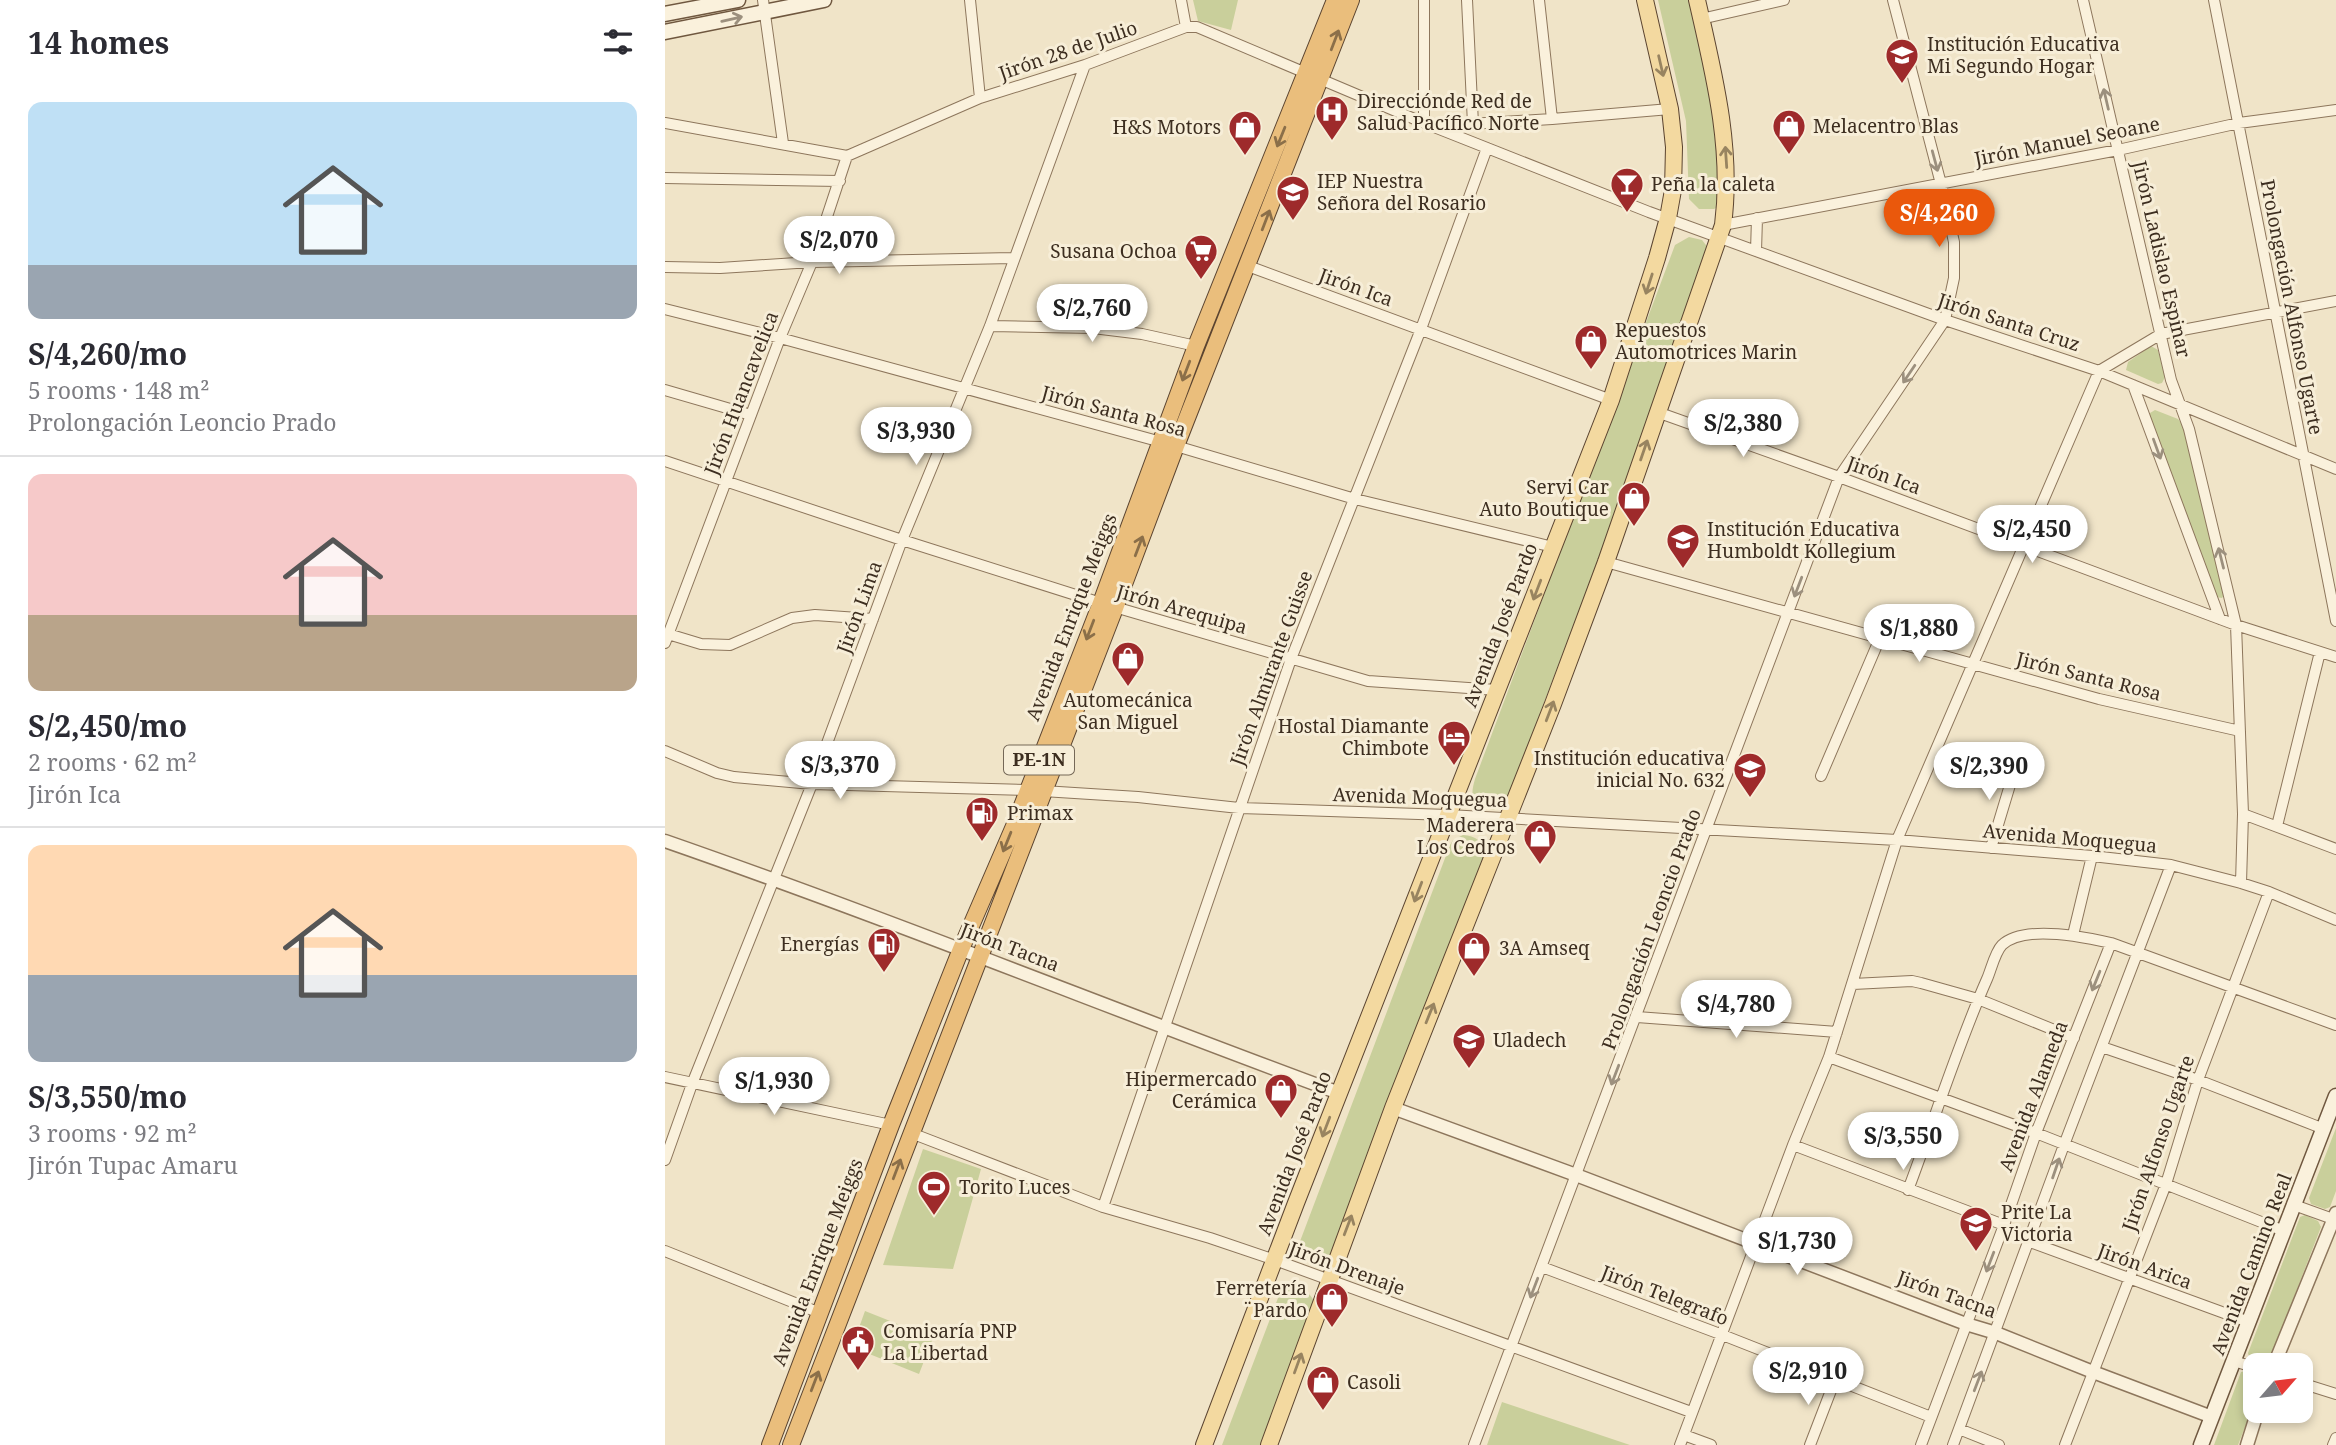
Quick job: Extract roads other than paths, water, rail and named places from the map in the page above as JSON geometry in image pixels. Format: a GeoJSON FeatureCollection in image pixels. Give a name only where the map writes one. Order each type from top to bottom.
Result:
{"type":"FeatureCollection","features":[{"type":"Feature","properties":{"kind":"highway","name":"Avenida Enrique Meiggs"},"geometry":{"type":"LineString","coordinates":[[769,1445],[961,949],[1176,446],[1248,266],[1313,77],[1335,0]]}},
{"type":"Feature","properties":{"kind":"highway","name":"Avenida Enrique Meiggs"},"geometry":{"type":"LineString","coordinates":[[791,1445],[1044,792],[1108,605],[1159,442],[1196,346],[1313,77],[1351,0]]}},
{"type":"Feature","properties":{"kind":"main road"},"geometry":{"type":"LineString","coordinates":[[665,14],[738,0]]}},
{"type":"Feature","properties":{"kind":"main road"},"geometry":{"type":"LineString","coordinates":[[665,32],[764,6],[824,0]]}},
{"type":"Feature","properties":{"kind":"main road","name":"Avenida José Pardo"},"geometry":{"type":"LineString","coordinates":[[1204,1445],[1611,400],[1657,258],[1668,218],[1674,147],[1670,109],[1645,0]]}},
{"type":"Feature","properties":{"kind":"main road"},"geometry":{"type":"LineString","coordinates":[[1269,1445],[1393,1108],[1606,562],[1721,231],[1727,190],[1725,150],[1719,100],[1697,0]]}},
{"type":"Feature","properties":{"kind":"main road","name":"Avenida Camino Real"},"geometry":{"type":"LineString","coordinates":[[2201,1445],[2336,1097]]}},
{"type":"Feature","properties":{"kind":"street"},"geometry":{"type":"LineString","coordinates":[[970,0],[980,98]]}},
{"type":"Feature","properties":{"kind":"street"},"geometry":{"type":"LineString","coordinates":[[1181,0],[1186,27],[1207,29],[1429,125],[1668,218]]}},
{"type":"Feature","properties":{"kind":"street"},"geometry":{"type":"LineString","coordinates":[[1424,0],[1429,125]]}},
{"type":"Feature","properties":{"kind":"street"},"geometry":{"type":"LineString","coordinates":[[1467,0],[1473,124]]}},
{"type":"Feature","properties":{"kind":"street"},"geometry":{"type":"LineString","coordinates":[[1539,0],[1552,119]]}},
{"type":"Feature","properties":{"kind":"street"},"geometry":{"type":"LineString","coordinates":[[1702,19],[1784,0]]}},
{"type":"Feature","properties":{"kind":"street","name":"Prolongación Leoncio Prado"},"geometry":{"type":"LineString","coordinates":[[1475,1445],[1839,477],[1945,320],[1954,278],[1954,242],[1893,0]]}},
{"type":"Feature","properties":{"kind":"street","name":"Jirón Ladislao Espinar"},"geometry":{"type":"LineString","coordinates":[[2083,0],[2171,380],[2189,429],[2236,625],[2243,814],[2241,883]]}},
{"type":"Feature","properties":{"kind":"street","name":"Prolongación Alfonso Ugarte"},"geometry":{"type":"LineString","coordinates":[[2214,0],[2336,621]]}},
{"type":"Feature","properties":{"kind":"street"},"geometry":{"type":"LineString","coordinates":[[764,6],[783,143]]}},
{"type":"Feature","properties":{"kind":"street","name":"Jirón 28 de Julio"},"geometry":{"type":"LineString","coordinates":[[847,156],[980,98],[1085,65],[1186,27]]}},
{"type":"Feature","properties":{"kind":"street","name":"Jirón Lima"},"geometry":{"type":"LineString","coordinates":[[665,1160],[692,1084],[776,879],[902,540],[990,326],[1085,65]]}},
{"type":"Feature","properties":{"kind":"street"},"geometry":{"type":"LineString","coordinates":[[1429,125],[1552,119],[1670,109]]}},
{"type":"Feature","properties":{"kind":"street","name":"Jirón Manuel Seoane"},"geometry":{"type":"LineString","coordinates":[[1721,231],[1757,218],[2118,150],[2239,124],[2336,110]]}},
{"type":"Feature","properties":{"kind":"street"},"geometry":{"type":"LineString","coordinates":[[665,123],[847,156]]}},
{"type":"Feature","properties":{"kind":"street","name":"Jirón Almirante Guisse"},"geometry":{"type":"LineString","coordinates":[[1104,1207],[1238,807],[1291,659],[1421,329],[1487,148]]}},
{"type":"Feature","properties":{"kind":"street","name":"Jirón Huancavelica"},"geometry":{"type":"LineString","coordinates":[[667,639],[780,338],[812,261],[847,156]]}},
{"type":"Feature","properties":{"kind":"street"},"geometry":{"type":"LineString","coordinates":[[665,178],[840,181]]}},
{"type":"Feature","properties":{"kind":"street","name":"Jirón Santa Cruz"},"geometry":{"type":"LineString","coordinates":[[1668,218],[1721,231],[1756,251],[1945,320],[2099,371],[2336,469]]}},
{"type":"Feature","properties":{"kind":"street"},"geometry":{"type":"LineString","coordinates":[[1756,251],[1757,218]]}},
{"type":"Feature","properties":{"kind":"street"},"geometry":{"type":"LineString","coordinates":[[665,267],[720,268],[812,261],[1013,258]]}},
{"type":"Feature","properties":{"kind":"street","name":"Jirón Ica"},"geometry":{"type":"LineString","coordinates":[[1248,266],[1611,400]]}},
{"type":"Feature","properties":{"kind":"street"},"geometry":{"type":"LineString","coordinates":[[1711,1445],[1682,1440],[1720,1334],[1829,1057],[1897,840],[2099,371],[2161,334],[2336,301]]}},
{"type":"Feature","properties":{"kind":"street","name":"Jirón Santa Rosa"},"geometry":{"type":"LineString","coordinates":[[665,309],[966,388],[1355,499],[1553,547]]}},
{"type":"Feature","properties":{"kind":"street"},"geometry":{"type":"LineString","coordinates":[[990,326],[1093,328],[1142,334],[1196,346]]}},
{"type":"Feature","properties":{"kind":"street"},"geometry":{"type":"LineString","coordinates":[[2133,385],[2220,619]]}},
{"type":"Feature","properties":{"kind":"street"},"geometry":{"type":"LineString","coordinates":[[665,390],[751,415]]}},
{"type":"Feature","properties":{"kind":"street","name":"Jirón Ica"},"geometry":{"type":"LineString","coordinates":[[1657,412],[2236,625],[2336,657]]}},
{"type":"Feature","properties":{"kind":"street","name":"Jirón Arequipa"},"geometry":{"type":"LineString","coordinates":[[665,461],[1108,605],[1368,681],[1497,691]]}},
{"type":"Feature","properties":{"kind":"street","name":"Jirón Santa Rosa"},"geometry":{"type":"LineString","coordinates":[[1606,562],[2099,699],[2241,731]]}},
{"type":"Feature","properties":{"kind":"street"},"geometry":{"type":"LineString","coordinates":[[667,639],[730,645],[792,618],[815,615],[873,619]]}},
{"type":"Feature","properties":{"kind":"street"},"geometry":{"type":"LineString","coordinates":[[1821,776],[1880,638]]}},
{"type":"Feature","properties":{"kind":"street"},"geometry":{"type":"LineString","coordinates":[[2277,826],[2320,652]]}},
{"type":"Feature","properties":{"kind":"street","name":"Avenida Moquegua"},"geometry":{"type":"LineString","coordinates":[[665,751],[717,773],[734,777],[812,784],[1027,790],[1238,807],[1706,829],[1897,840],[2092,856],[2171,865],[2241,883],[2336,920]]}},
{"type":"Feature","properties":{"kind":"street"},"geometry":{"type":"LineString","coordinates":[[1991,848],[2017,765]]}},
{"type":"Feature","properties":{"kind":"street"},"geometry":{"type":"LineString","coordinates":[[2243,814],[2336,849]]}},
{"type":"Feature","properties":{"kind":"street","name":"Jirón Tacna"},"geometry":{"type":"LineString","coordinates":[[665,841],[980,955],[1163,1029],[1339,1093]]}},
{"type":"Feature","properties":{"kind":"street"},"geometry":{"type":"LineString","coordinates":[[2073,935],[2092,856]]}},
{"type":"Feature","properties":{"kind":"street"},"geometry":{"type":"LineString","coordinates":[[1953,1445],[2171,865]]}},
{"type":"Feature","properties":{"kind":"street","name":"Jirón Alfonso Ugarte"},"geometry":{"type":"LineString","coordinates":[[2065,1445],[2167,1184],[2198,1080],[2269,892]]}},
{"type":"Feature","properties":{"kind":"street"},"geometry":{"type":"LineString","coordinates":[[1908,1190],[1978,999],[2001,946],[2016,937],[2036,934],[2073,935],[2111,943],[2336,1025]]}},
{"type":"Feature","properties":{"kind":"street","name":"Avenida Alameda"},"geometry":{"type":"LineString","coordinates":[[1921,1445],[2036,1133],[2111,943]]}},
{"type":"Feature","properties":{"kind":"street"},"geometry":{"type":"LineString","coordinates":[[1853,984],[1912,981],[1978,999],[2074,1038]]}},
{"type":"Feature","properties":{"kind":"street"},"geometry":{"type":"LineString","coordinates":[[1637,1017],[1837,1032]]}},
{"type":"Feature","properties":{"kind":"street"},"geometry":{"type":"LineString","coordinates":[[2102,1047],[2198,1080],[2323,1129]]}},
{"type":"Feature","properties":{"kind":"street"},"geometry":{"type":"LineString","coordinates":[[1829,1057],[2036,1133],[2284,1231]]}},
{"type":"Feature","properties":{"kind":"street"},"geometry":{"type":"LineString","coordinates":[[665,1077],[891,1125]]}},
{"type":"Feature","properties":{"kind":"street","name":"Jirón Tacna"},"geometry":{"type":"LineString","coordinates":[[1393,1108],[1996,1333],[2212,1417]]}},
{"type":"Feature","properties":{"kind":"street","name":"Jirón Drenaje"},"geometry":{"type":"LineString","coordinates":[[911,1133],[1104,1207],[1275,1260],[1691,1412]]}},
{"type":"Feature","properties":{"kind":"street"},"geometry":{"type":"LineString","coordinates":[[1793,1145],[2004,1225]]}},
{"type":"Feature","properties":{"kind":"street"},"geometry":{"type":"LineString","coordinates":[[2279,1353],[2335,1217],[2294,1205]]}},
{"type":"Feature","properties":{"kind":"street","name":"Jirón Arica"},"geometry":{"type":"LineString","coordinates":[[2030,1241],[2249,1322]]}},
{"type":"Feature","properties":{"kind":"street"},"geometry":{"type":"LineString","coordinates":[[665,1251],[820,1313]]}},
{"type":"Feature","properties":{"kind":"street","name":"Jirón Telegrafo"},"geometry":{"type":"LineString","coordinates":[[1542,1267],[1931,1418]]}},
{"type":"Feature","properties":{"kind":"street"},"geometry":{"type":"LineString","coordinates":[[2234,1361],[2243,1364]]}},
{"type":"Feature","properties":{"kind":"street"},"geometry":{"type":"LineString","coordinates":[[1810,1445],[1835,1380]]}},
{"type":"Feature","properties":{"kind":"street"},"geometry":{"type":"LineString","coordinates":[[2313,1387],[2336,1394]]}},
{"type":"Feature","properties":{"kind":"street"},"geometry":{"type":"LineString","coordinates":[[2247,1445],[2254,1423]]}},
{"type":"Feature","properties":{"kind":"street"},"geometry":{"type":"LineString","coordinates":[[1959,1429],[1999,1445]]}},
{"type":"Feature","properties":{"kind":"street"},"geometry":{"type":"LineString","coordinates":[[2333,1445],[2336,1438]]}},
{"type":"Feature","properties":{"kind":"place","name":"Institución Educativa Mi Segundo Hogar"},"geometry":{"type":"Point","coordinates":[1902,85]}},
{"type":"Feature","properties":{"kind":"place","name":"Direcciónde Red de Salud Pacífico Norte"},"geometry":{"type":"Point","coordinates":[1332,142]}},
{"type":"Feature","properties":{"kind":"place","name":"Melacentro Blas"},"geometry":{"type":"Point","coordinates":[1789,156]}},
{"type":"Feature","properties":{"kind":"place","name":"H&S Motors"},"geometry":{"type":"Point","coordinates":[1245,157]}},
{"type":"Feature","properties":{"kind":"place","name":"Peña la caleta"},"geometry":{"type":"Point","coordinates":[1627,214]}},
{"type":"Feature","properties":{"kind":"place","name":"IEP Nuestra Señora del Rosario"},"geometry":{"type":"Point","coordinates":[1293,222]}},
{"type":"Feature","properties":{"kind":"place","name":"Susana Ochoa"},"geometry":{"type":"Point","coordinates":[1201,281]}},
{"type":"Feature","properties":{"kind":"place","name":"Repuestos Automotrices Marin"},"geometry":{"type":"Point","coordinates":[1591,371]}},
{"type":"Feature","properties":{"kind":"place","name":"Servi Car Auto Boutique"},"geometry":{"type":"Point","coordinates":[1634,528]}},
{"type":"Feature","properties":{"kind":"place","name":"Institución Educativa Humboldt Kollegium"},"geometry":{"type":"Point","coordinates":[1683,570]}},
{"type":"Feature","properties":{"kind":"place","name":"Automecánica San Miguel"},"geometry":{"type":"Point","coordinates":[1128,688]}},
{"type":"Feature","properties":{"kind":"place","name":"Hostal Diamante Chimbote"},"geometry":{"type":"Point","coordinates":[1454,767]}},
{"type":"Feature","properties":{"kind":"place","name":"Institución educativa inicial No. 632"},"geometry":{"type":"Point","coordinates":[1750,799]}},
{"type":"Feature","properties":{"kind":"place","name":"Primax"},"geometry":{"type":"Point","coordinates":[982,843]}},
{"type":"Feature","properties":{"kind":"place","name":"Maderera Los Cedros"},"geometry":{"type":"Point","coordinates":[1540,866]}},
{"type":"Feature","properties":{"kind":"place","name":"Energías"},"geometry":{"type":"Point","coordinates":[884,974]}},
{"type":"Feature","properties":{"kind":"place","name":"3A Amseq"},"geometry":{"type":"Point","coordinates":[1474,978]}},
{"type":"Feature","properties":{"kind":"place","name":"Uladech"},"geometry":{"type":"Point","coordinates":[1469,1070]}},
{"type":"Feature","properties":{"kind":"place","name":"Hipermercado Cerámica"},"geometry":{"type":"Point","coordinates":[1281,1120]}},
{"type":"Feature","properties":{"kind":"place","name":"Torito Luces"},"geometry":{"type":"Point","coordinates":[934,1217]}},
{"type":"Feature","properties":{"kind":"place","name":"Prite La Victoria"},"geometry":{"type":"Point","coordinates":[1976,1253]}},
{"type":"Feature","properties":{"kind":"place","name":"Ferretería ¨Pardo"},"geometry":{"type":"Point","coordinates":[1332,1329]}},
{"type":"Feature","properties":{"kind":"place","name":"Comisaría PNP La Libertad"},"geometry":{"type":"Point","coordinates":[858,1372]}},
{"type":"Feature","properties":{"kind":"place","name":"Casoli"},"geometry":{"type":"Point","coordinates":[1323,1412]}}]}
